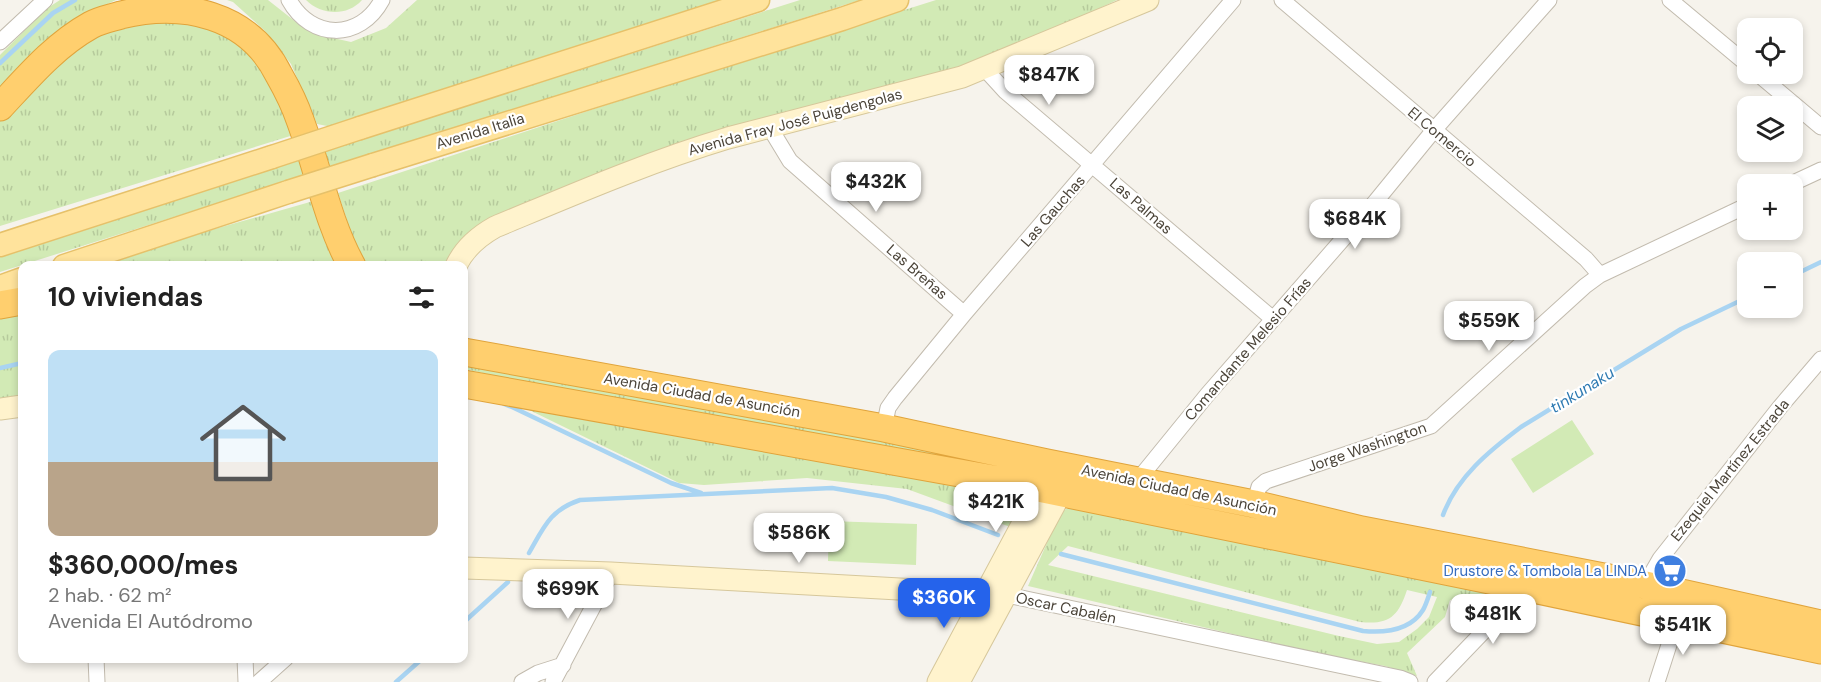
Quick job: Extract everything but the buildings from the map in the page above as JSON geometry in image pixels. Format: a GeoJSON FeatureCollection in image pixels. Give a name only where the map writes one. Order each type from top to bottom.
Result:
{"type":"FeatureCollection","features":[{"type":"Feature","properties":{"kind":"highway"},"geometry":{"type":"LineString","coordinates":[[0,107],[54,51],[92,25],[133,11],[158,7],[198,9],[217,16],[248,34],[262,47],[278,72],[300,119],[340,240],[350,261]]}},
{"type":"Feature","properties":{"kind":"highway"},"geometry":{"type":"LineString","coordinates":[[0,305],[18,302]]}},
{"type":"Feature","properties":{"kind":"highway","name":"Avenida Ciudad de Asunción"},"geometry":{"type":"LineString","coordinates":[[468,353],[884,428],[1254,504],[1362,530],[1645,585],[1821,624]]}},
{"type":"Feature","properties":{"kind":"highway","name":"Avenida Ciudad de Asunción"},"geometry":{"type":"LineString","coordinates":[[468,385],[1050,491],[1821,650]]}},
{"type":"Feature","properties":{"kind":"main road"},"geometry":{"type":"LineString","coordinates":[[0,245],[758,0]]}},
{"type":"Feature","properties":{"kind":"main road","name":"Avenida Italia"},"geometry":{"type":"LineString","coordinates":[[79,261],[288,192],[831,23],[897,0]]}},
{"type":"Feature","properties":{"kind":"main road"},"geometry":{"type":"LineString","coordinates":[[0,287],[18,280]]}},
{"type":"Feature","properties":{"kind":"street"},"geometry":{"type":"LineString","coordinates":[[0,42],[45,0]]}},
{"type":"Feature","properties":{"kind":"street"},"geometry":{"type":"LineString","coordinates":[[280,0],[291,5],[305,20],[318,27],[333,30],[348,29],[362,23],[374,14],[382,0]]}},
{"type":"Feature","properties":{"kind":"street","name":"Avenida Fray José Puigdengolas"},"geometry":{"type":"LineString","coordinates":[[458,261],[482,235],[495,227],[601,183],[696,148],[962,77],[1148,0]]}},
{"type":"Feature","properties":{"kind":"street","name":"Las Gauchas"},"geometry":{"type":"LineString","coordinates":[[884,428],[888,408],[895,398],[1233,0]]}},
{"type":"Feature","properties":{"kind":"street","name":"El Comercio"},"geometry":{"type":"LineString","coordinates":[[1282,0],[1586,259],[1600,275]]}},
{"type":"Feature","properties":{"kind":"street","name":"Comandante Melesio Frías"},"geometry":{"type":"LineString","coordinates":[[1137,481],[1207,395],[1376,201],[1434,130],[1549,0]]}},
{"type":"Feature","properties":{"kind":"street"},"geometry":{"type":"LineString","coordinates":[[1670,0],[1737,56]]}},
{"type":"Feature","properties":{"kind":"street","name":"Las Palmas"},"geometry":{"type":"LineString","coordinates":[[984,68],[1005,91],[1273,319]]}},
{"type":"Feature","properties":{"kind":"street"},"geometry":{"type":"LineString","coordinates":[[1770,84],[1821,127]]}},
{"type":"Feature","properties":{"kind":"street","name":"Las Breñas"},"geometry":{"type":"LineString","coordinates":[[770,128],[790,161],[964,314]]}},
{"type":"Feature","properties":{"kind":"street"},"geometry":{"type":"LineString","coordinates":[[1803,178],[1821,170]]}},
{"type":"Feature","properties":{"kind":"street","name":"Jorge Washington"},"geometry":{"type":"LineString","coordinates":[[1254,504],[1259,487],[1266,481],[1431,426],[1600,275],[1737,210]]}},
{"type":"Feature","properties":{"kind":"street","name":"Ezequiel Martínez Estrada"},"geometry":{"type":"LineString","coordinates":[[1645,585],[1660,559],[1780,407],[1821,359]]}},
{"type":"Feature","properties":{"kind":"street"},"geometry":{"type":"LineString","coordinates":[[0,409],[18,407]]}},
{"type":"Feature","properties":{"kind":"street"},"geometry":{"type":"LineString","coordinates":[[959,682],[1007,595],[1050,491],[1047,463]]}},
{"type":"Feature","properties":{"kind":"street"},"geometry":{"type":"LineString","coordinates":[[938,682],[985,594],[1050,491],[1074,468]]}},
{"type":"Feature","properties":{"kind":"street","name":"Oscar Cabalén"},"geometry":{"type":"LineString","coordinates":[[468,568],[611,573],[1007,595],[1410,682]]}},
{"type":"Feature","properties":{"kind":"street"},"geometry":{"type":"LineString","coordinates":[[553,682],[611,573]]}},
{"type":"Feature","properties":{"kind":"street"},"geometry":{"type":"LineString","coordinates":[[1436,682],[1506,608],[1519,586]]}},
{"type":"Feature","properties":{"kind":"street"},"geometry":{"type":"LineString","coordinates":[[1657,682],[1677,620]]}},
{"type":"Feature","properties":{"kind":"street"},"geometry":{"type":"LineString","coordinates":[[96,663],[98,682]]}},
{"type":"Feature","properties":{"kind":"street"},"geometry":{"type":"LineString","coordinates":[[245,663],[246,682]]}},
{"type":"Feature","properties":{"kind":"street"},"geometry":{"type":"LineString","coordinates":[[259,682],[280,663]]}},
{"type":"Feature","properties":{"kind":"street"},"geometry":{"type":"LineString","coordinates":[[522,682],[538,673],[563,665]]}},
{"type":"Feature","properties":{"kind":"green space"},"geometry":{"type":"Polygon","coordinates":[[[60,0],[116,0],[71,21],[35,51],[0,88],[0,55],[46,9],[60,0]]]}},
{"type":"Feature","properties":{"kind":"green space"},"geometry":{"type":"Polygon","coordinates":[[[227,0],[268,0],[301,26],[320,35],[351,42],[386,28],[417,0],[728,0],[332,127],[317,124],[291,64],[264,30],[233,2],[227,0]]]}},
{"type":"Feature","properties":{"kind":"green space"},"geometry":{"type":"Polygon","coordinates":[[[306,0],[362,0],[349,9],[334,12],[319,9],[306,0]]]}},
{"type":"Feature","properties":{"kind":"green space"},"geometry":{"type":"Polygon","coordinates":[[[800,0],[860,0],[35,261],[18,261],[18,266],[0,272],[0,252],[800,0]]]}},
{"type":"Feature","properties":{"kind":"green space"},"geometry":{"type":"Polygon","coordinates":[[[936,0],[1117,0],[989,60],[537,200],[455,261],[365,261],[354,242],[338,193],[936,0]]]}},
{"type":"Feature","properties":{"kind":"green space"},"geometry":{"type":"Polygon","coordinates":[[[173,11],[254,44],[300,133],[0,226],[0,118],[90,34],[173,11]]]}},
{"type":"Feature","properties":{"kind":"green space"},"geometry":{"type":"Polygon","coordinates":[[[324,198],[349,261],[103,261],[324,198]]]}},
{"type":"Feature","properties":{"kind":"green space"},"geometry":{"type":"Polygon","coordinates":[[[18,311],[18,397],[0,399],[0,314],[18,311]]]}},
{"type":"Feature","properties":{"kind":"green space"},"geometry":{"type":"Polygon","coordinates":[[[468,359],[1038,468],[1036,478],[468,370],[468,359]]]}},
{"type":"Feature","properties":{"kind":"green space"},"geometry":{"type":"Polygon","coordinates":[[[521,406],[1005,494],[1015,506],[1015,522],[1013,528],[907,489],[807,478],[704,485],[679,483],[521,406]]]}},
{"type":"Feature","properties":{"kind":"green space"},"geometry":{"type":"Polygon","coordinates":[[[1572,420],[1594,454],[1533,493],[1511,459],[1572,420]]]}},
{"type":"Feature","properties":{"kind":"green space"},"geometry":{"type":"Polygon","coordinates":[[[1076,505],[1482,588],[1492,595],[1494,603],[1492,610],[1450,600],[1445,617],[1407,653],[1417,676],[1385,666],[1313,653],[1028,586],[1064,510],[1076,505]],[[1068,546],[1048,565],[1377,644],[1399,642],[1417,629],[1429,617],[1437,597],[1407,590],[1400,607],[1391,617],[1378,622],[1360,622],[1068,546]]]}},
{"type":"Feature","properties":{"kind":"green space"},"geometry":{"type":"Polygon","coordinates":[[[829,521],[917,524],[916,565],[828,561],[829,521]]]}},
{"type":"Feature","properties":{"kind":"waterway"},"geometry":{"type":"LineString","coordinates":[[0,63],[53,13],[75,0]]}},
{"type":"Feature","properties":{"kind":"waterway","name":"tinkunaku"},"geometry":{"type":"LineString","coordinates":[[1803,271],[1821,262]]}},
{"type":"Feature","properties":{"kind":"waterway","name":"tinkunaku"},"geometry":{"type":"LineString","coordinates":[[1443,515],[1449,501],[1465,477],[1486,455],[1521,427],[1681,329],[1737,302]]}},
{"type":"Feature","properties":{"kind":"waterway"},"geometry":{"type":"LineString","coordinates":[[0,368],[18,364]]}},
{"type":"Feature","properties":{"kind":"waterway"},"geometry":{"type":"LineString","coordinates":[[504,404],[671,483],[701,493]]}},
{"type":"Feature","properties":{"kind":"waterway"},"geometry":{"type":"LineString","coordinates":[[529,553],[544,527],[555,514],[580,500],[832,488],[886,497],[932,510],[998,535]]}},
{"type":"Feature","properties":{"kind":"waterway"},"geometry":{"type":"LineString","coordinates":[[1061,554],[1363,631],[1388,631],[1411,622],[1423,610],[1430,592]]}},
{"type":"Feature","properties":{"kind":"waterway"},"geometry":{"type":"LineString","coordinates":[[468,618],[508,582]]}},
{"type":"Feature","properties":{"kind":"waterway"},"geometry":{"type":"LineString","coordinates":[[396,682],[417,663]]}},
{"type":"Feature","properties":{"kind":"place","name":"Drustore & Tombola La LINDA"},"geometry":{"type":"Point","coordinates":[1670,571]}}]}
